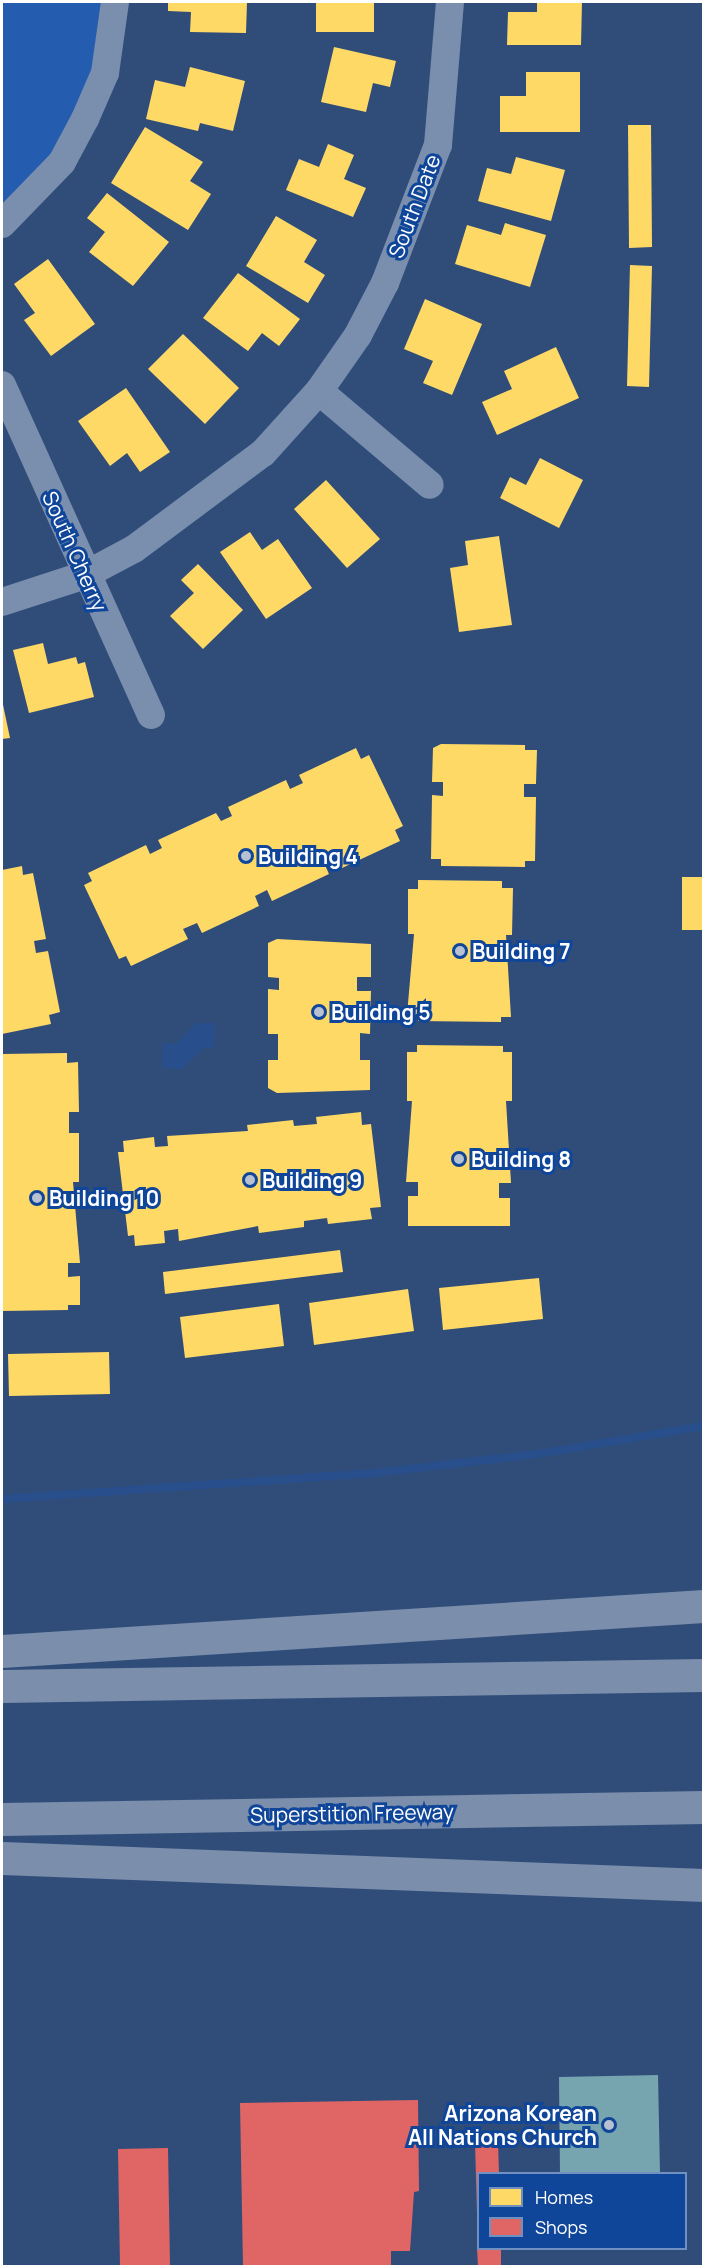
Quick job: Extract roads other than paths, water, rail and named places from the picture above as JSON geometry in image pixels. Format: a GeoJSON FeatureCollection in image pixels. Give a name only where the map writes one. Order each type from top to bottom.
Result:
{"type":"FeatureCollection","features":[{"type":"Feature","properties":{"kind":"highway"},"geometry":{"type":"LineString","coordinates":[[2,1651],[704,1606]]}},
{"type":"Feature","properties":{"kind":"highway"},"geometry":{"type":"LineString","coordinates":[[2,1686],[704,1675]]}},
{"type":"Feature","properties":{"kind":"highway","name":"Superstition Freeway"},"geometry":{"type":"LineString","coordinates":[[2,1819],[704,1807]]}},
{"type":"Feature","properties":{"kind":"highway"},"geometry":{"type":"LineString","coordinates":[[2,1858],[704,1885]]}},
{"type":"Feature","properties":{"kind":"street"},"geometry":{"type":"LineString","coordinates":[[2,224],[62,162],[85,119],[105,73],[115,2]]}},
{"type":"Feature","properties":{"kind":"street","name":"South Date"},"geometry":{"type":"LineString","coordinates":[[2,602],[85,575],[197,506],[263,453],[319,391],[358,335],[385,283],[438,145],[450,2]]}},
{"type":"Feature","properties":{"kind":"street","name":"South Cherry"},"geometry":{"type":"LineString","coordinates":[[2,385],[85,575],[151,715]]}},
{"type":"Feature","properties":{"kind":"street"},"geometry":{"type":"LineString","coordinates":[[319,391],[430,485]]}},
{"type":"Feature","properties":{"kind":"waterway"},"geometry":{"type":"LineString","coordinates":[[2,1499],[375,1473],[544,1453],[704,1426]]}},
{"type":"Feature","properties":{"kind":"place","name":"Building 4"},"geometry":{"type":"Point","coordinates":[246,856]}},
{"type":"Feature","properties":{"kind":"place","name":"Building 7"},"geometry":{"type":"Point","coordinates":[460,951]}},
{"type":"Feature","properties":{"kind":"place","name":"Building 5"},"geometry":{"type":"Point","coordinates":[319,1012]}},
{"type":"Feature","properties":{"kind":"place","name":"Building 8"},"geometry":{"type":"Point","coordinates":[459,1159]}},
{"type":"Feature","properties":{"kind":"place","name":"Building 9"},"geometry":{"type":"Point","coordinates":[250,1180]}},
{"type":"Feature","properties":{"kind":"place","name":"Building 10"},"geometry":{"type":"Point","coordinates":[37,1198]}},
{"type":"Feature","properties":{"kind":"place","name":"Arizona Korean All Nations Church"},"geometry":{"type":"Point","coordinates":[609,2125]}}]}
